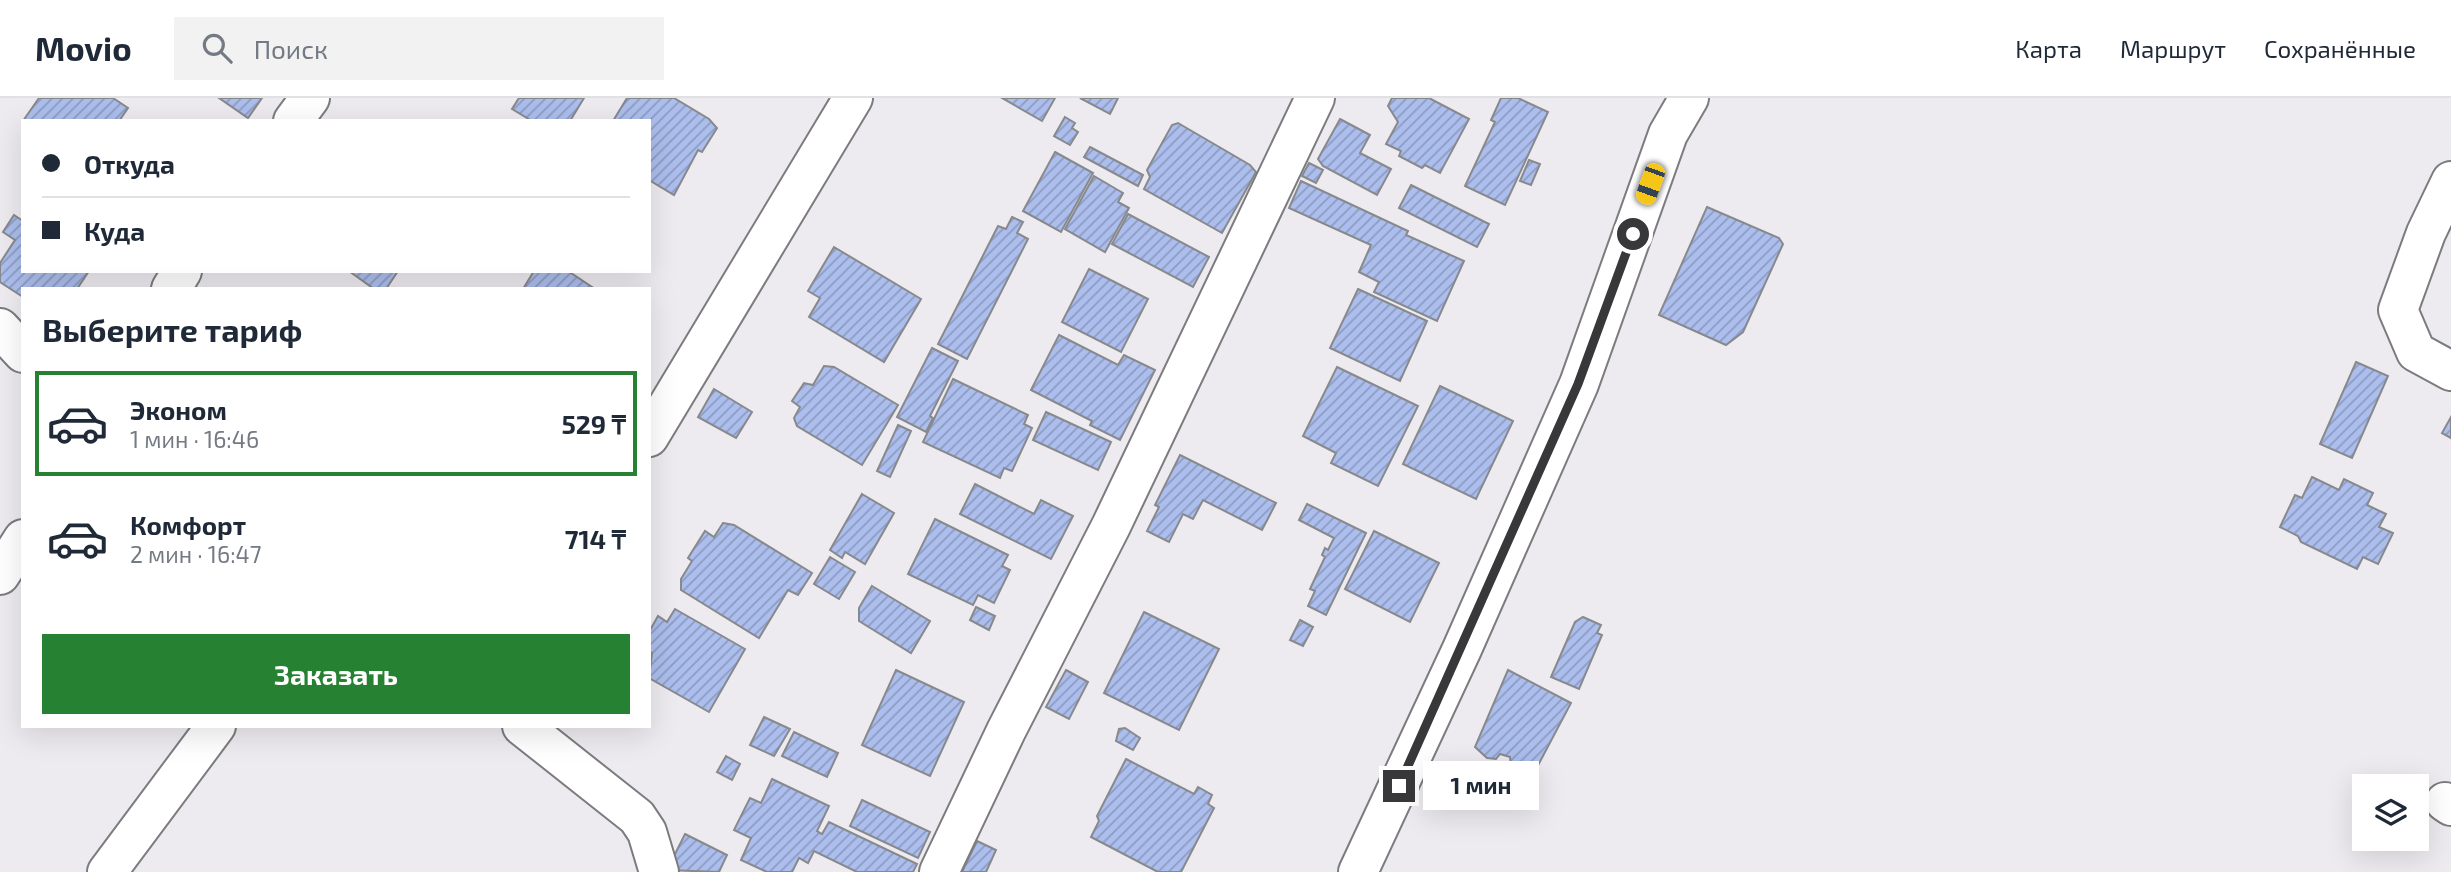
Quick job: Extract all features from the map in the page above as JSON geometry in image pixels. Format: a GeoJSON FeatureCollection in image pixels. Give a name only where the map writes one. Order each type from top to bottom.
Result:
{"type":"FeatureCollection","features":[{"type":"Feature","properties":{"kind":"street"},"geometry":{"type":"LineString","coordinates":[[294,119],[310,98]]}},
{"type":"Feature","properties":{"kind":"street"},"geometry":{"type":"LineString","coordinates":[[651,434],[853,98]]}},
{"type":"Feature","properties":{"kind":"street"},"geometry":{"type":"LineString","coordinates":[[939,872],[1006,731],[1111,526],[1315,98]]}},
{"type":"Feature","properties":{"kind":"street"},"geometry":{"type":"LineString","coordinates":[[1358,872],[1462,649],[1578,384],[1672,116],[1689,98]]}},
{"type":"Feature","properties":{"kind":"street"},"geometry":{"type":"LineString","coordinates":[[2451,181],[2426,233],[2398,310],[2416,352],[2451,371]]}},
{"type":"Feature","properties":{"kind":"street"},"geometry":{"type":"LineString","coordinates":[[0,328],[21,351]]}},
{"type":"Feature","properties":{"kind":"street"},"geometry":{"type":"LineString","coordinates":[[0,575],[21,542]]}},
{"type":"Feature","properties":{"kind":"street"},"geometry":{"type":"LineString","coordinates":[[107,872],[215,728]]}},
{"type":"Feature","properties":{"kind":"street"},"geometry":{"type":"LineString","coordinates":[[525,728],[637,817],[647,832],[659,872]]}},
{"type":"Feature","properties":{"kind":"building"},"geometry":{"type":"Polygon","coordinates":[[[39,98],[113,98],[128,108],[120,119],[24,119],[39,98]]]}},
{"type":"Feature","properties":{"kind":"building"},"geometry":{"type":"Polygon","coordinates":[[[219,98],[262,98],[248,118],[219,98]]]}},
{"type":"Feature","properties":{"kind":"building"},"geometry":{"type":"Polygon","coordinates":[[[519,98],[584,98],[571,119],[529,119],[512,109],[519,98]]]}},
{"type":"Feature","properties":{"kind":"building"},"geometry":{"type":"Polygon","coordinates":[[[627,98],[674,98],[709,119],[717,128],[702,152],[698,150],[674,195],[651,181],[651,119],[614,119],[627,98]]]}},
{"type":"Feature","properties":{"kind":"building"},"geometry":{"type":"Polygon","coordinates":[[[1002,98],[1055,98],[1042,121],[1002,98]]]}},
{"type":"Feature","properties":{"kind":"building"},"geometry":{"type":"Polygon","coordinates":[[[1080,98],[1118,98],[1110,114],[1080,98]]]}},
{"type":"Feature","properties":{"kind":"building"},"geometry":{"type":"Polygon","coordinates":[[[1392,98],[1429,98],[1469,119],[1440,173],[1425,165],[1422,168],[1399,156],[1401,151],[1386,144],[1398,122],[1388,106],[1392,98]]]}},
{"type":"Feature","properties":{"kind":"building"},"geometry":{"type":"Polygon","coordinates":[[[1501,98],[1518,98],[1548,112],[1505,205],[1465,186],[1495,122],[1491,120],[1501,98]]]}},
{"type":"Feature","properties":{"kind":"building"},"geometry":{"type":"Polygon","coordinates":[[[1065,117],[1075,123],[1072,128],[1078,132],[1070,145],[1054,136],[1065,117]]]}},
{"type":"Feature","properties":{"kind":"building"},"geometry":{"type":"Polygon","coordinates":[[[1340,119],[1370,135],[1360,153],[1391,169],[1377,195],[1323,166],[1318,159],[1340,119]]]}},
{"type":"Feature","properties":{"kind":"building"},"geometry":{"type":"Polygon","coordinates":[[[1178,123],[1250,165],[1256,172],[1222,233],[1144,189],[1150,177],[1147,170],[1172,125],[1178,123]]]}},
{"type":"Feature","properties":{"kind":"building"},"geometry":{"type":"Polygon","coordinates":[[[1090,147],[1143,175],[1138,186],[1084,157],[1090,147]]]}},
{"type":"Feature","properties":{"kind":"building"},"geometry":{"type":"Polygon","coordinates":[[[1055,152],[1093,173],[1061,232],[1023,211],[1055,152]]]}},
{"type":"Feature","properties":{"kind":"building"},"geometry":{"type":"Polygon","coordinates":[[[1529,160],[1540,164],[1531,185],[1520,181],[1529,160]]]}},
{"type":"Feature","properties":{"kind":"building"},"geometry":{"type":"Polygon","coordinates":[[[1309,163],[1323,170],[1316,183],[1302,176],[1309,163]]]}},
{"type":"Feature","properties":{"kind":"building"},"geometry":{"type":"Polygon","coordinates":[[[1094,176],[1123,193],[1118,202],[1129,208],[1105,252],[1065,229],[1094,176]]]}},
{"type":"Feature","properties":{"kind":"building"},"geometry":{"type":"Polygon","coordinates":[[[1301,181],[1408,231],[1406,235],[1464,261],[1437,321],[1374,292],[1379,282],[1359,272],[1371,245],[1289,208],[1301,181]]]}},
{"type":"Feature","properties":{"kind":"building"},"geometry":{"type":"Polygon","coordinates":[[[1411,185],[1489,224],[1477,247],[1399,208],[1411,185]]]}},
{"type":"Feature","properties":{"kind":"building"},"geometry":{"type":"Polygon","coordinates":[[[1707,207],[1779,238],[1783,244],[1743,332],[1726,345],[1659,315],[1707,207]]]}},
{"type":"Feature","properties":{"kind":"building"},"geometry":{"type":"Polygon","coordinates":[[[1128,214],[1209,257],[1193,287],[1112,244],[1128,214]]]}},
{"type":"Feature","properties":{"kind":"building"},"geometry":{"type":"Polygon","coordinates":[[[14,215],[21,220],[21,273],[88,273],[78,287],[21,287],[21,296],[0,282],[0,263],[15,240],[3,232],[14,215]]]}},
{"type":"Feature","properties":{"kind":"building"},"geometry":{"type":"Polygon","coordinates":[[[1012,217],[1023,222],[1017,233],[1028,239],[967,359],[938,344],[998,226],[1006,229],[1012,217]]]}},
{"type":"Feature","properties":{"kind":"building"},"geometry":{"type":"Polygon","coordinates":[[[834,247],[921,299],[884,362],[809,317],[820,298],[808,291],[834,247]]]}},
{"type":"Feature","properties":{"kind":"building"},"geometry":{"type":"Polygon","coordinates":[[[1089,269],[1148,299],[1121,352],[1062,322],[1089,269]]]}},
{"type":"Feature","properties":{"kind":"building"},"geometry":{"type":"Polygon","coordinates":[[[352,273],[397,273],[387,287],[371,287],[352,273]]]}},
{"type":"Feature","properties":{"kind":"building"},"geometry":{"type":"Polygon","coordinates":[[[533,273],[571,273],[592,287],[524,287],[533,273]]]}},
{"type":"Feature","properties":{"kind":"building"},"geometry":{"type":"Polygon","coordinates":[[[1358,289],[1427,321],[1400,381],[1330,348],[1358,289]]]}},
{"type":"Feature","properties":{"kind":"building"},"geometry":{"type":"Polygon","coordinates":[[[1059,335],[1118,365],[1124,355],[1155,370],[1120,440],[1090,425],[1092,421],[1031,390],[1059,335]]]}},
{"type":"Feature","properties":{"kind":"building"},"geometry":{"type":"Polygon","coordinates":[[[932,348],[958,361],[930,416],[933,418],[926,432],[897,417],[932,348]]]}},
{"type":"Feature","properties":{"kind":"building"},"geometry":{"type":"Polygon","coordinates":[[[2356,362],[2388,376],[2352,458],[2320,444],[2356,362]]]}},
{"type":"Feature","properties":{"kind":"building"},"geometry":{"type":"Polygon","coordinates":[[[824,366],[834,367],[898,405],[862,465],[797,426],[794,418],[800,407],[792,401],[804,383],[813,385],[824,366]]]}},
{"type":"Feature","properties":{"kind":"building"},"geometry":{"type":"Polygon","coordinates":[[[1337,367],[1418,406],[1378,486],[1331,463],[1336,453],[1303,436],[1337,367]]]}},
{"type":"Feature","properties":{"kind":"building"},"geometry":{"type":"Polygon","coordinates":[[[953,379],[1028,415],[1024,424],[1032,428],[1012,471],[1004,468],[1000,478],[923,442],[953,379]]]}},
{"type":"Feature","properties":{"kind":"building"},"geometry":{"type":"Polygon","coordinates":[[[1440,386],[1513,421],[1476,499],[1403,464],[1440,386]]]}},
{"type":"Feature","properties":{"kind":"building"},"geometry":{"type":"Polygon","coordinates":[[[714,389],[752,412],[736,438],[698,417],[714,389]]]}},
{"type":"Feature","properties":{"kind":"building"},"geometry":{"type":"Polygon","coordinates":[[[1046,412],[1111,442],[1098,470],[1033,440],[1046,412]]]}},
{"type":"Feature","properties":{"kind":"building"},"geometry":{"type":"Polygon","coordinates":[[[2451,417],[2451,438],[2442,433],[2451,417]]]}},
{"type":"Feature","properties":{"kind":"building"},"geometry":{"type":"Polygon","coordinates":[[[898,425],[911,431],[890,477],[877,471],[898,425]]]}},
{"type":"Feature","properties":{"kind":"building"},"geometry":{"type":"Polygon","coordinates":[[[1180,455],[1276,503],[1262,530],[1203,500],[1193,519],[1183,514],[1169,542],[1147,531],[1159,507],[1155,505],[1180,455]]]}},
{"type":"Feature","properties":{"kind":"building"},"geometry":{"type":"Polygon","coordinates":[[[2312,477],[2339,490],[2344,479],[2373,493],[2367,505],[2386,514],[2379,527],[2393,533],[2378,564],[2363,557],[2357,569],[2301,542],[2298,536],[2280,527],[2295,495],[2302,498],[2312,477]]]}},
{"type":"Feature","properties":{"kind":"building"},"geometry":{"type":"Polygon","coordinates":[[[975,484],[1034,514],[1041,500],[1073,516],[1051,559],[960,514],[975,484]]]}},
{"type":"Feature","properties":{"kind":"building"},"geometry":{"type":"Polygon","coordinates":[[[862,494],[894,513],[865,564],[845,552],[842,558],[830,550],[862,494]]]}},
{"type":"Feature","properties":{"kind":"building"},"geometry":{"type":"Polygon","coordinates":[[[1307,504],[1366,533],[1326,615],[1308,606],[1315,591],[1310,589],[1325,557],[1322,555],[1334,538],[1299,520],[1307,504]]]}},
{"type":"Feature","properties":{"kind":"building"},"geometry":{"type":"Polygon","coordinates":[[[935,519],[1008,555],[1002,566],[1010,570],[994,603],[978,595],[973,605],[908,574],[935,519]]]}},
{"type":"Feature","properties":{"kind":"building"},"geometry":{"type":"Polygon","coordinates":[[[723,523],[734,525],[812,573],[798,595],[788,590],[759,638],[681,590],[681,579],[692,561],[688,558],[705,531],[714,537],[723,523]]]}},
{"type":"Feature","properties":{"kind":"building"},"geometry":{"type":"Polygon","coordinates":[[[1374,531],[1439,563],[1410,622],[1345,589],[1374,531]]]}},
{"type":"Feature","properties":{"kind":"building"},"geometry":{"type":"Polygon","coordinates":[[[830,557],[855,572],[839,599],[814,584],[830,557]]]}},
{"type":"Feature","properties":{"kind":"building"},"geometry":{"type":"Polygon","coordinates":[[[872,586],[930,621],[911,653],[859,621],[859,608],[872,586]]]}},
{"type":"Feature","properties":{"kind":"building"},"geometry":{"type":"Polygon","coordinates":[[[976,607],[995,616],[989,630],[970,620],[976,607]]]}},
{"type":"Feature","properties":{"kind":"building"},"geometry":{"type":"Polygon","coordinates":[[[675,609],[745,649],[709,712],[651,679],[651,628],[658,616],[667,622],[675,609]]]}},
{"type":"Feature","properties":{"kind":"building"},"geometry":{"type":"Polygon","coordinates":[[[1144,612],[1219,649],[1179,730],[1104,693],[1144,612]]]}},
{"type":"Feature","properties":{"kind":"building"},"geometry":{"type":"Polygon","coordinates":[[[1583,617],[1601,625],[1597,633],[1602,635],[1579,689],[1551,677],[1575,622],[1583,617]]]}},
{"type":"Feature","properties":{"kind":"building"},"geometry":{"type":"Polygon","coordinates":[[[1300,620],[1313,627],[1303,646],[1290,640],[1300,620]]]}},
{"type":"Feature","properties":{"kind":"building"},"geometry":{"type":"Polygon","coordinates":[[[896,670],[964,702],[930,776],[862,745],[896,670]]]}},
{"type":"Feature","properties":{"kind":"building"},"geometry":{"type":"Polygon","coordinates":[[[1066,670],[1088,682],[1069,719],[1046,707],[1066,670]]]}},
{"type":"Feature","properties":{"kind":"building"},"geometry":{"type":"Polygon","coordinates":[[[1508,670],[1571,703],[1535,771],[1527,775],[1511,768],[1510,757],[1500,754],[1496,759],[1487,758],[1475,747],[1508,670]]]}},
{"type":"Feature","properties":{"kind":"building"},"geometry":{"type":"Polygon","coordinates":[[[764,717],[790,729],[774,756],[750,745],[764,717]]]}},
{"type":"Feature","properties":{"kind":"building"},"geometry":{"type":"Polygon","coordinates":[[[1125,728],[1140,738],[1133,750],[1116,741],[1119,729],[1125,728]]]}},
{"type":"Feature","properties":{"kind":"building"},"geometry":{"type":"Polygon","coordinates":[[[794,732],[838,753],[827,777],[782,756],[794,732]]]}},
{"type":"Feature","properties":{"kind":"building"},"geometry":{"type":"Polygon","coordinates":[[[726,756],[740,764],[732,780],[717,772],[726,756]]]}},
{"type":"Feature","properties":{"kind":"building"},"geometry":{"type":"Polygon","coordinates":[[[1126,759],[1194,794],[1198,787],[1212,795],[1208,804],[1214,808],[1181,872],[1158,872],[1091,837],[1099,821],[1097,816],[1126,759]]]}},
{"type":"Feature","properties":{"kind":"building"},"geometry":{"type":"Polygon","coordinates":[[[772,779],[829,806],[817,831],[822,834],[829,822],[917,864],[913,872],[857,872],[814,851],[808,863],[799,858],[792,872],[767,872],[741,860],[751,838],[734,830],[750,798],[761,803],[772,779]]]}},
{"type":"Feature","properties":{"kind":"building"},"geometry":{"type":"Polygon","coordinates":[[[862,800],[930,832],[918,858],[850,826],[862,800]]]}},
{"type":"Feature","properties":{"kind":"building"},"geometry":{"type":"Polygon","coordinates":[[[685,834],[727,855],[719,872],[667,870],[685,834]]]}},
{"type":"Feature","properties":{"kind":"building"},"geometry":{"type":"Polygon","coordinates":[[[977,841],[996,850],[986,872],[962,872],[977,841]]]}},
{"type":"Feature","properties":{"kind":"route"},"geometry":{"type":"LineString","coordinates":[[1399,786],[1578,384],[1633,234]]}}]}
